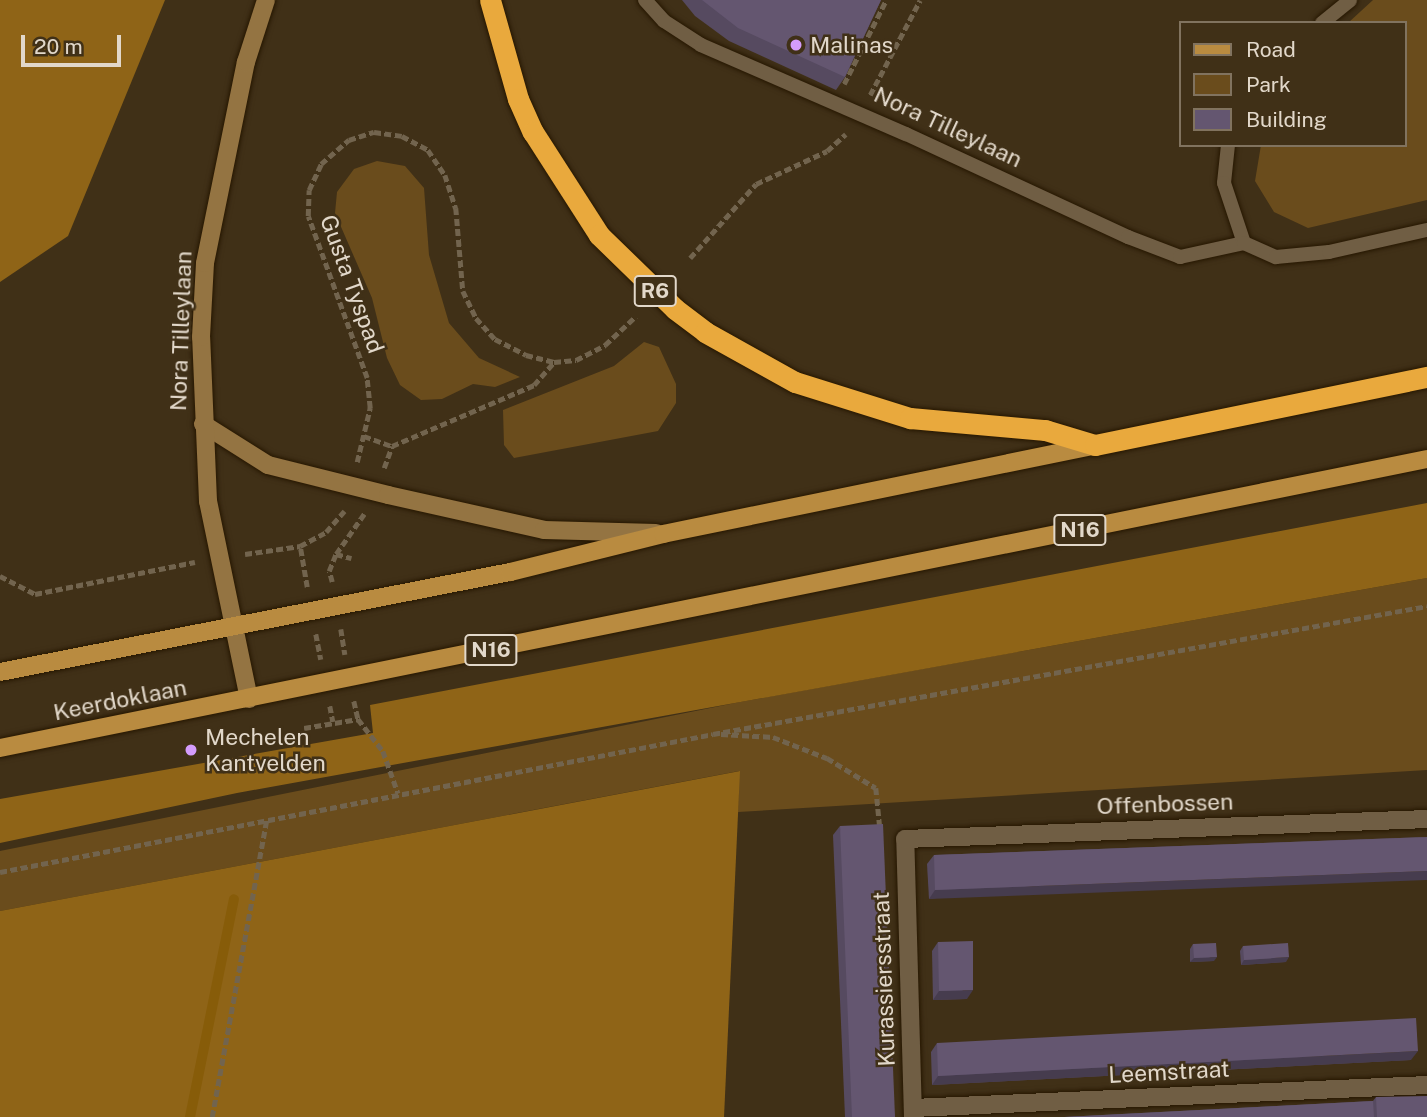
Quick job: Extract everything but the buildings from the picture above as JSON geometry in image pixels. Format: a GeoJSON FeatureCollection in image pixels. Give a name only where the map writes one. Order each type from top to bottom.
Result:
{"type":"FeatureCollection","features":[{"type":"Feature","properties":{"kind":"highway","name":"R6"},"geometry":{"type":"LineString","coordinates":[[490,0],[518,99],[558,177],[626,264],[705,332],[750,361],[848,402],[910,418],[1045,430],[1095,445]]}},
{"type":"Feature","properties":{"kind":"highway"},"geometry":{"type":"LineString","coordinates":[[1095,445],[1427,377]]}},
{"type":"Feature","properties":{"kind":"main road"},"geometry":{"type":"LineString","coordinates":[[0,672],[510,572],[663,534],[1095,445]]}},
{"type":"Feature","properties":{"kind":"main road","name":"N16"},"geometry":{"type":"LineString","coordinates":[[249,699],[1427,459]]}},
{"type":"Feature","properties":{"kind":"main road","name":"Keerdoklaan"},"geometry":{"type":"LineString","coordinates":[[0,748],[249,699]]}},
{"type":"Feature","properties":{"kind":"street","name":"Nora Tilleylaan"},"geometry":{"type":"LineString","coordinates":[[249,699],[218,557],[203,424],[205,262],[246,62],[266,0]]}},
{"type":"Feature","properties":{"kind":"street"},"geometry":{"type":"LineString","coordinates":[[203,424],[268,465],[544,530],[663,534]]}},
{"type":"Feature","properties":{"kind":"street","name":"Offenbossen"},"geometry":{"type":"LineString","coordinates":[[905,839],[1427,819]]}},
{"type":"Feature","properties":{"kind":"street","name":"Kurassiersstraat"},"geometry":{"type":"LineString","coordinates":[[905,839],[913,1112]]}},
{"type":"Feature","properties":{"kind":"street","name":"Leemstraat"},"geometry":{"type":"LineString","coordinates":[[913,1112],[1427,1085]]}},
{"type":"Feature","properties":{"kind":"lane","name":"Nora Tilleylaan"},"geometry":{"type":"LineString","coordinates":[[645,0],[664,21],[701,45],[906,134],[1128,237],[1180,257],[1244,243]]}},
{"type":"Feature","properties":{"kind":"lane"},"geometry":{"type":"LineString","coordinates":[[1324,21],[1350,0]]}},
{"type":"Feature","properties":{"kind":"lane"},"geometry":{"type":"LineString","coordinates":[[1228,147],[1224,183],[1244,243],[1276,257],[1329,252],[1427,230]]}},
{"type":"Feature","properties":{"kind":"path"},"geometry":{"type":"LineString","coordinates":[[844,85],[886,0]]}},
{"type":"Feature","properties":{"kind":"path"},"geometry":{"type":"LineString","coordinates":[[870,96],[920,0]]}},
{"type":"Feature","properties":{"kind":"path","name":"Gusta Tyspad"},"geometry":{"type":"LineString","coordinates":[[352,485],[370,408],[367,378],[307,216],[309,190],[321,164],[349,140],[374,132],[402,136],[428,150],[445,175],[456,208],[463,291],[475,318],[495,339],[526,355],[554,362],[576,360],[605,345],[636,316]]}},
{"type":"Feature","properties":{"kind":"path"},"geometry":{"type":"LineString","coordinates":[[690,258],[755,184],[801,160],[827,151],[846,134]]}},
{"type":"Feature","properties":{"kind":"path"},"geometry":{"type":"LineString","coordinates":[[363,436],[392,446],[534,385],[554,362]]}},
{"type":"Feature","properties":{"kind":"path"},"geometry":{"type":"LineString","coordinates":[[0,576],[35,594],[218,557],[300,546]]}},
{"type":"Feature","properties":{"kind":"path"},"geometry":{"type":"LineString","coordinates":[[336,554],[351,558]]}},
{"type":"Feature","properties":{"kind":"path"},"geometry":{"type":"LineString","coordinates":[[0,872],[267,818],[713,734],[1427,606]]}},
{"type":"Feature","properties":{"kind":"path"},"geometry":{"type":"LineString","coordinates":[[304,728],[358,719],[383,751],[399,793]]}},
{"type":"Feature","properties":{"kind":"path"},"geometry":{"type":"LineString","coordinates":[[713,734],[774,737],[827,758],[876,788],[881,840],[905,839]]}},
{"type":"Feature","properties":{"kind":"path"},"geometry":{"type":"LineString","coordinates":[[212,1117],[267,818]]}},
{"type":"Feature","properties":{"kind":"green space"},"geometry":{"type":"Polygon","coordinates":[[[1373,0],[1427,0],[1427,200],[1308,228],[1274,212],[1255,181],[1261,147],[1406,147],[1406,21],[1350,21],[1373,0]]]}},
{"type":"Feature","properties":{"kind":"green space"},"geometry":{"type":"Polygon","coordinates":[[[377,161],[405,166],[424,188],[429,255],[449,323],[479,358],[520,377],[495,387],[473,384],[442,399],[421,400],[400,385],[387,358],[372,298],[335,213],[337,192],[354,169],[377,161]]]}},
{"type":"Feature","properties":{"kind":"green space"},"geometry":{"type":"Polygon","coordinates":[[[644,342],[659,347],[676,384],[676,403],[658,431],[514,458],[504,445],[503,410],[614,366],[644,342]]]}},
{"type":"Feature","properties":{"kind":"green space"},"geometry":{"type":"Polygon","coordinates":[[[1427,578],[1427,770],[738,812],[739,771],[0,911],[0,851],[740,702],[1427,578]]]}},
{"type":"Feature","properties":{"kind":"shaded area"},"geometry":{"type":"Polygon","coordinates":[[[0,0],[165,0],[68,236],[0,282],[0,0]]]}},
{"type":"Feature","properties":{"kind":"shaded area"},"geometry":{"type":"Polygon","coordinates":[[[1427,503],[1427,578],[237,793],[0,843],[0,799],[373,733],[370,705],[1427,503]]]}},
{"type":"Feature","properties":{"kind":"shaded area"},"geometry":{"type":"Polygon","coordinates":[[[740,771],[724,1117],[0,1117],[0,911],[740,771]]]}},
{"type":"Feature","properties":{"kind":"waterway"},"geometry":{"type":"LineString","coordinates":[[190,1117],[234,899]]}},
{"type":"Feature","properties":{"kind":"place","name":"Malinas"},"geometry":{"type":"Point","coordinates":[796,45]}},
{"type":"Feature","properties":{"kind":"place","name":"Mechelen Kantvelden"},"geometry":{"type":"Point","coordinates":[191,750]}}]}
